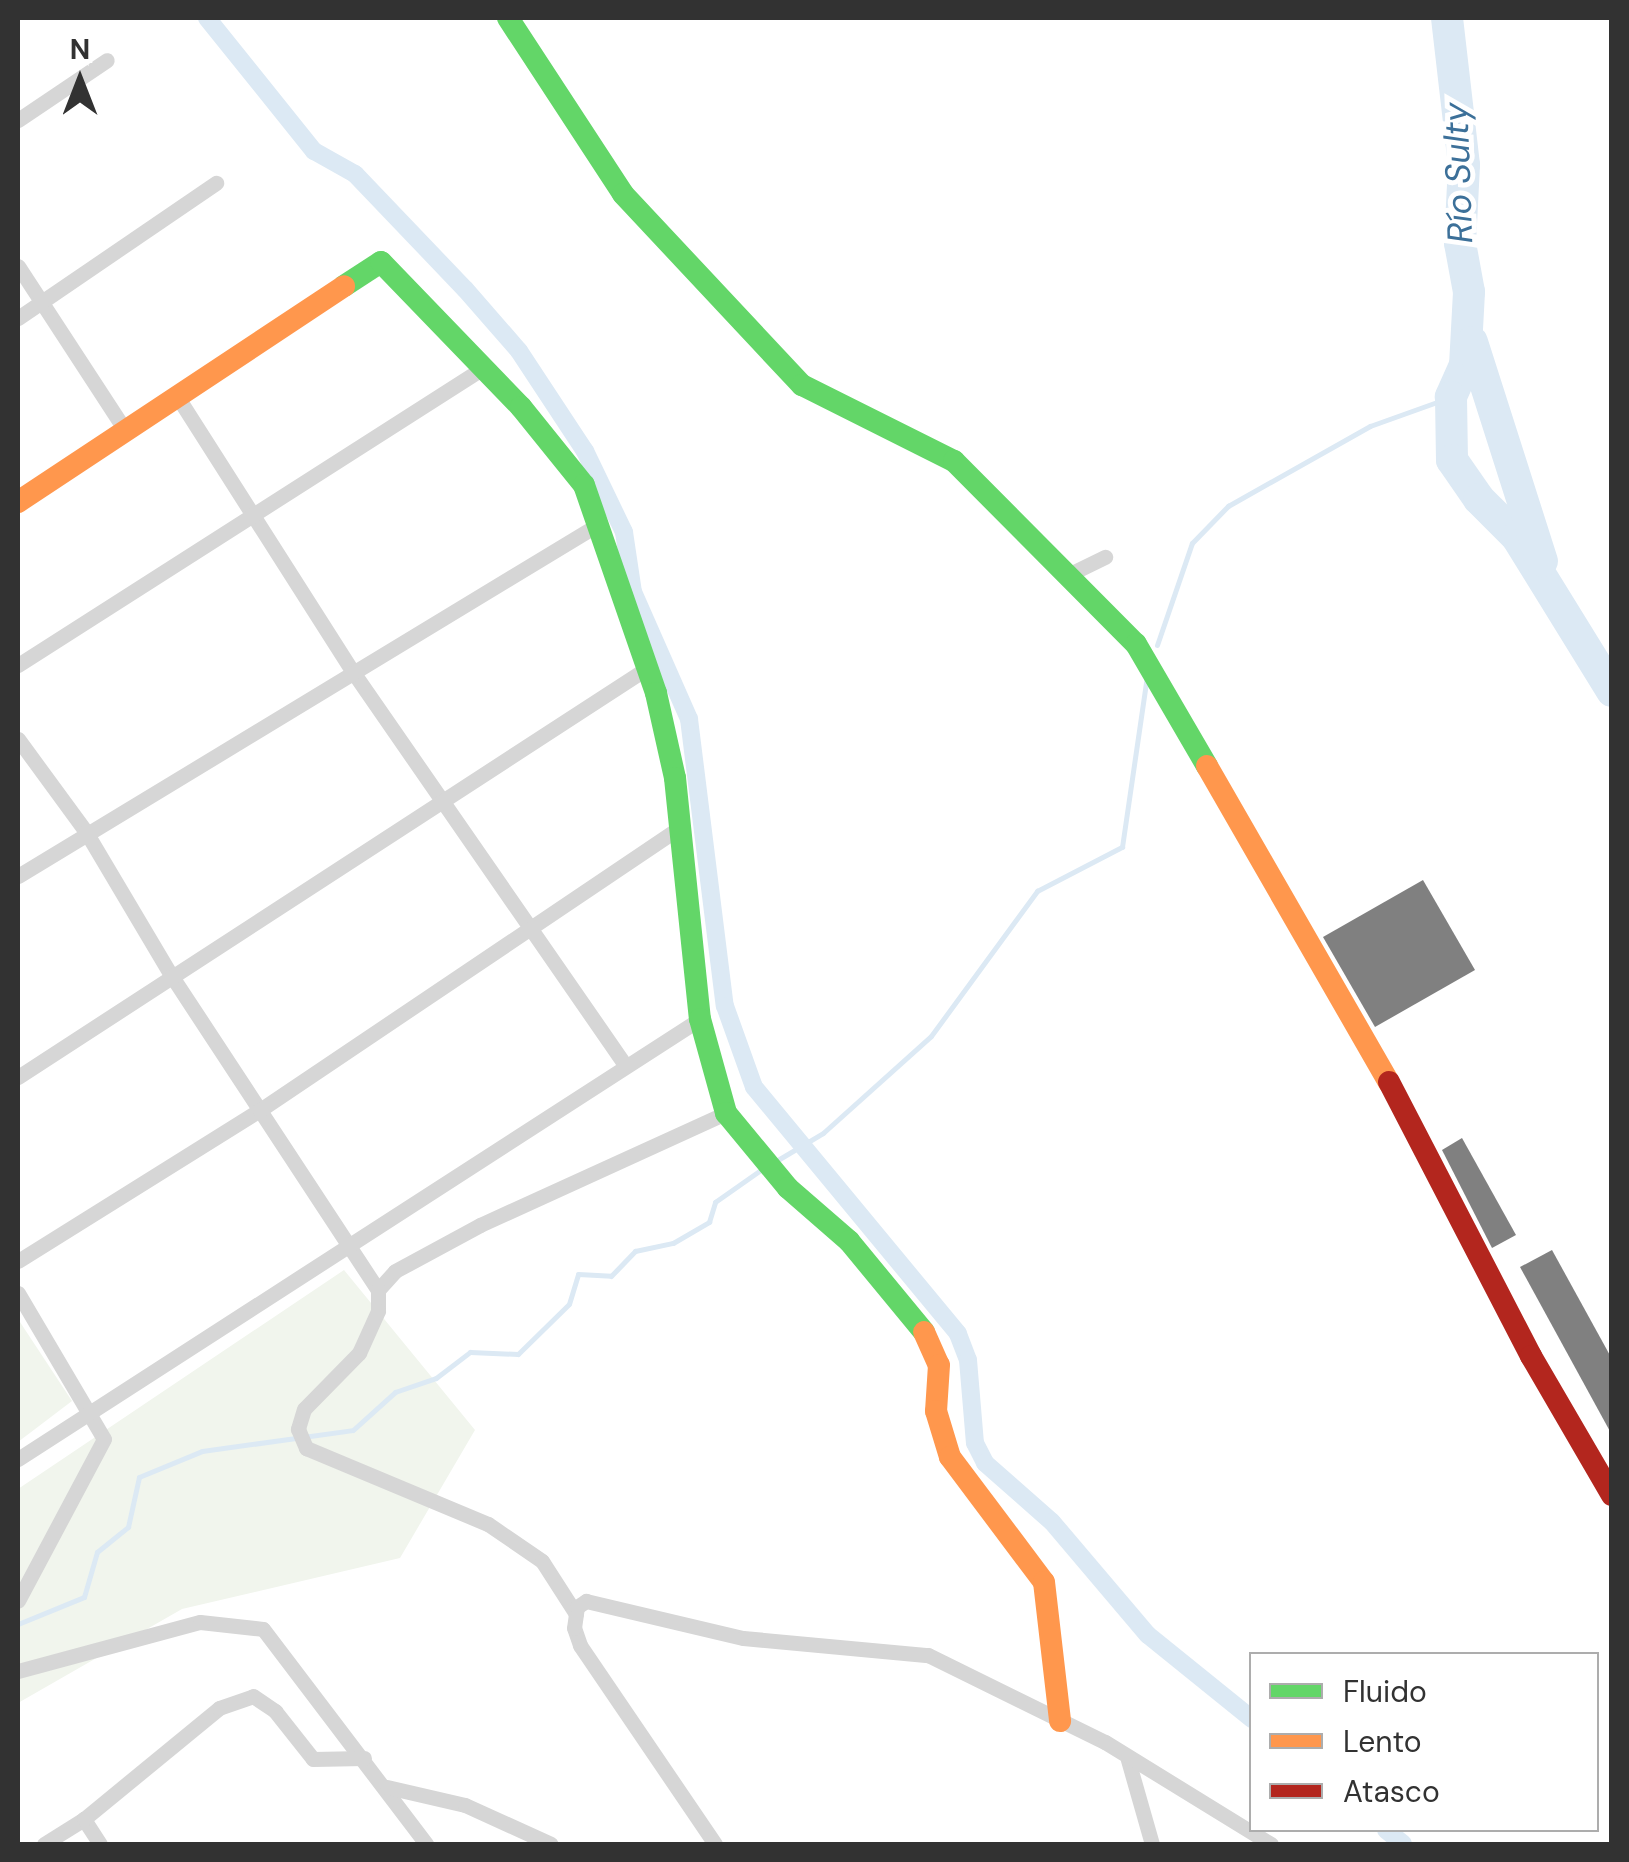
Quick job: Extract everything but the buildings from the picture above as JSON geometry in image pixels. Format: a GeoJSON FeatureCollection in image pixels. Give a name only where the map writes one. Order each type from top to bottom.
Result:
{"type":"FeatureCollection","features":[{"type":"Feature","properties":{"kind":"street"},"geometry":{"type":"LineString","coordinates":[[508,18],[623,194],[802,385],[954,461],[1072,573],[1136,644],[1261,852],[1612,1495]]}},
{"type":"Feature","properties":{"kind":"street"},"geometry":{"type":"LineString","coordinates":[[18,120],[107,60]]}},
{"type":"Feature","properties":{"kind":"street"},"geometry":{"type":"LineString","coordinates":[[18,318],[216,183]]}},
{"type":"Feature","properties":{"kind":"street"},"geometry":{"type":"LineString","coordinates":[[18,502],[381,262],[483,368],[584,486],[647,668],[675,778],[700,1019],[726,1113],[788,1188],[849,1241],[927,1334],[939,1365],[936,1411],[950,1457],[1044,1582],[1060,1722]]}},
{"type":"Feature","properties":{"kind":"street"},"geometry":{"type":"LineString","coordinates":[[18,266],[125,430]]}},
{"type":"Feature","properties":{"kind":"street"},"geometry":{"type":"LineString","coordinates":[[18,665],[483,368]]}},
{"type":"Feature","properties":{"kind":"street"},"geometry":{"type":"LineString","coordinates":[[176,396],[353,672],[624,1064]]}},
{"type":"Feature","properties":{"kind":"street"},"geometry":{"type":"LineString","coordinates":[[18,876],[597,525]]}},
{"type":"Feature","properties":{"kind":"street"},"geometry":{"type":"LineString","coordinates":[[1072,573],[1105,556]]}},
{"type":"Feature","properties":{"kind":"street"},"geometry":{"type":"LineString","coordinates":[[18,1077],[440,798],[647,668]]}},
{"type":"Feature","properties":{"kind":"street"},"geometry":{"type":"LineString","coordinates":[[18,739],[86,832],[171,976],[378,1290],[378,1311],[359,1353],[304,1409],[298,1429],[306,1448],[488,1524],[542,1562],[576,1614],[580,1645],[715,1844]]}},
{"type":"Feature","properties":{"kind":"street"},"geometry":{"type":"LineString","coordinates":[[18,1262],[260,1110],[678,828]]}},
{"type":"Feature","properties":{"kind":"street"},"geometry":{"type":"LineString","coordinates":[[18,1460],[89,1408],[700,1019]]}},
{"type":"Feature","properties":{"kind":"street"},"geometry":{"type":"LineString","coordinates":[[378,1290],[394,1271],[480,1226],[726,1113]]}},
{"type":"Feature","properties":{"kind":"street"},"geometry":{"type":"LineString","coordinates":[[18,1293],[89,1408],[104,1440],[18,1600]]}},
{"type":"Feature","properties":{"kind":"street"},"geometry":{"type":"LineString","coordinates":[[576,1614],[586,1601],[602,1601],[743,1638],[928,1656],[1060,1722],[1249,1831]]}},
{"type":"Feature","properties":{"kind":"street"},"geometry":{"type":"LineString","coordinates":[[18,1671],[200,1622],[263,1629],[387,1787],[426,1844]]}},
{"type":"Feature","properties":{"kind":"street"},"geometry":{"type":"LineString","coordinates":[[44,1844],[84,1819],[219,1708],[253,1696],[275,1711],[313,1759],[364,1758]]}},
{"type":"Feature","properties":{"kind":"street"},"geometry":{"type":"LineString","coordinates":[[1128,1760],[1152,1844]]}},
{"type":"Feature","properties":{"kind":"street"},"geometry":{"type":"LineString","coordinates":[[387,1787],[465,1805],[551,1844]]}},
{"type":"Feature","properties":{"kind":"street"},"geometry":{"type":"LineString","coordinates":[[84,1819],[100,1844]]}},
{"type":"Feature","properties":{"kind":"shaded area"},"geometry":{"type":"Polygon","coordinates":[[[344,1270],[475,1430],[400,1558],[182,1609],[18,1703],[18,1489],[344,1270]]]}},
{"type":"Feature","properties":{"kind":"shaded area"},"geometry":{"type":"Polygon","coordinates":[[[18,1319],[72,1401],[18,1442],[18,1319]]]}},
{"type":"Feature","properties":{"kind":"waterway"},"geometry":{"type":"LineString","coordinates":[[207,18],[314,151],[355,174],[465,289],[519,351],[585,451],[624,532],[633,592],[689,719],[725,1006],[754,1087],[958,1334],[968,1360],[975,1443],[985,1463],[1052,1522],[1148,1635],[1249,1717]]}},
{"type":"Feature","properties":{"kind":"waterway","name":"Río Sulty"},"geometry":{"type":"LineString","coordinates":[[1447,18],[1464,165],[1460,243],[1469,292],[1465,365],[1451,397],[1452,460],[1479,499],[1517,537],[1612,691]]}},
{"type":"Feature","properties":{"kind":"waterway","name":"Río Sulty"},"geometry":{"type":"LineString","coordinates":[[1472,342],[1542,561]]}},
{"type":"Feature","properties":{"kind":"waterway"},"geometry":{"type":"LineString","coordinates":[[1157,645],[1192,543],[1228,506],[1370,426],[1451,397]]}},
{"type":"Feature","properties":{"kind":"waterway"},"geometry":{"type":"LineString","coordinates":[[776,1161],[823,1133],[931,1036],[1037,891],[1122,847],[1147,675]]}},
{"type":"Feature","properties":{"kind":"waterway"},"geometry":{"type":"LineString","coordinates":[[18,1624],[84,1597],[97,1552],[128,1527],[139,1477],[202,1451],[353,1430],[395,1392],[436,1378],[470,1352],[518,1354],[569,1304],[578,1274],[611,1276],[635,1251],[673,1243],[709,1222],[715,1202],[762,1169]]}},
{"type":"Feature","properties":{"kind":"waterway"},"geometry":{"type":"LineString","coordinates":[[1388,1832],[1403,1844]]}},
{"type":"Feature","properties":{"kind":"traffic: fast"},"geometry":{"type":"LineString","coordinates":[[508,18],[623,194],[802,385],[954,461],[1136,644],[1207,766]]}},
{"type":"Feature","properties":{"kind":"traffic: fast"},"geometry":{"type":"LineString","coordinates":[[344,286],[381,262],[521,407],[584,485],[656,693],[675,778],[700,1019],[726,1113],[788,1188],[849,1241],[924,1332]]}},
{"type":"Feature","properties":{"kind":"traffic: slow"},"geometry":{"type":"LineString","coordinates":[[18,502],[344,286]]}},
{"type":"Feature","properties":{"kind":"traffic: slow"},"geometry":{"type":"LineString","coordinates":[[1207,766],[1389,1082]]}},
{"type":"Feature","properties":{"kind":"traffic: slow"},"geometry":{"type":"LineString","coordinates":[[924,1332],[939,1365],[936,1411],[950,1457],[1044,1582],[1060,1721]]}},
{"type":"Feature","properties":{"kind":"traffic: jam"},"geometry":{"type":"LineString","coordinates":[[1389,1082],[1531,1356],[1612,1495]]}}]}
